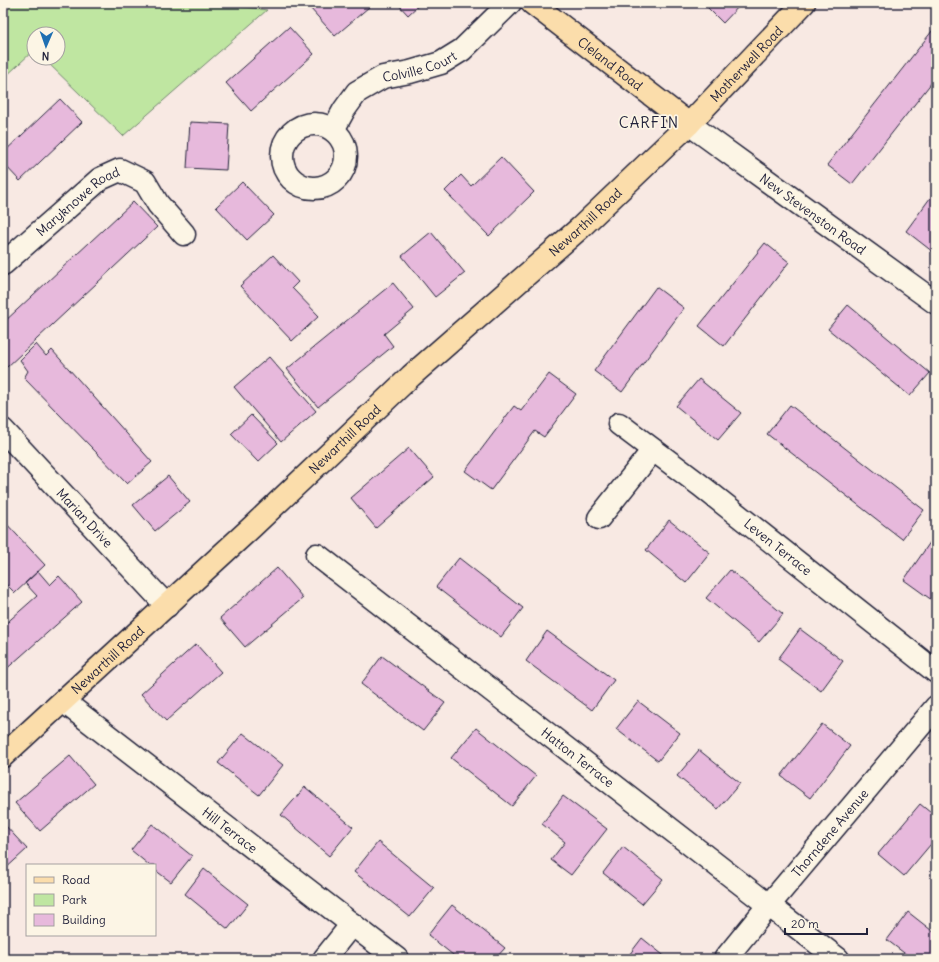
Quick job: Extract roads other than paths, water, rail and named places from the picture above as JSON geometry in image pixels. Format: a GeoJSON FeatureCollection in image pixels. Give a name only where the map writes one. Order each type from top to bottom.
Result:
{"type":"FeatureCollection","features":[{"type":"Feature","properties":{"kind":"main road","name":"Cleland Road"},"geometry":{"type":"LineString","coordinates":[[532,3],[689,124]]}},
{"type":"Feature","properties":{"kind":"main road","name":"Motherwell Road"},"geometry":{"type":"LineString","coordinates":[[689,124],[804,3]]}},
{"type":"Feature","properties":{"kind":"main road","name":"Newarthill Road"},"geometry":{"type":"LineString","coordinates":[[3,756],[253,526],[411,376],[580,228],[689,124]]}},
{"type":"Feature","properties":{"kind":"street","name":"Colville Court"},"geometry":{"type":"LineString","coordinates":[[332,130],[357,92],[384,77],[410,72],[441,63],[462,50],[510,3]]}},
{"type":"Feature","properties":{"kind":"street","name":"New Stevenston Road"},"geometry":{"type":"LineString","coordinates":[[689,124],[936,304]]}},
{"type":"Feature","properties":{"kind":"street","name":"Maryknowe Road"},"geometry":{"type":"LineString","coordinates":[[3,264],[100,179],[120,170],[145,182],[158,204],[184,234]]}},
{"type":"Feature","properties":{"kind":"street","name":"Leven Terrace"},"geometry":{"type":"LineString","coordinates":[[619,424],[700,485],[936,672]]}},
{"type":"Feature","properties":{"kind":"street","name":"Marian Drive"},"geometry":{"type":"LineString","coordinates":[[3,430],[167,606]]}},
{"type":"Feature","properties":{"kind":"street"},"geometry":{"type":"LineString","coordinates":[[599,518],[653,450]]}},
{"type":"Feature","properties":{"kind":"street","name":"Hatton Terrace"},"geometry":{"type":"LineString","coordinates":[[317,555],[838,959]]}},
{"type":"Feature","properties":{"kind":"street","name":"Hill Terrace"},"geometry":{"type":"LineString","coordinates":[[64,701],[397,959]]}},
{"type":"Feature","properties":{"kind":"street","name":"Thorndene Avenue"},"geometry":{"type":"LineString","coordinates":[[726,959],[769,905],[936,707]]}},
{"type":"Feature","properties":{"kind":"street"},"geometry":{"type":"LineString","coordinates":[[324,959],[352,924]]}},
{"type":"Feature","properties":{"kind":"district","name":"CARFIN"},"geometry":{"type":"Point","coordinates":[649,123]}}]}
